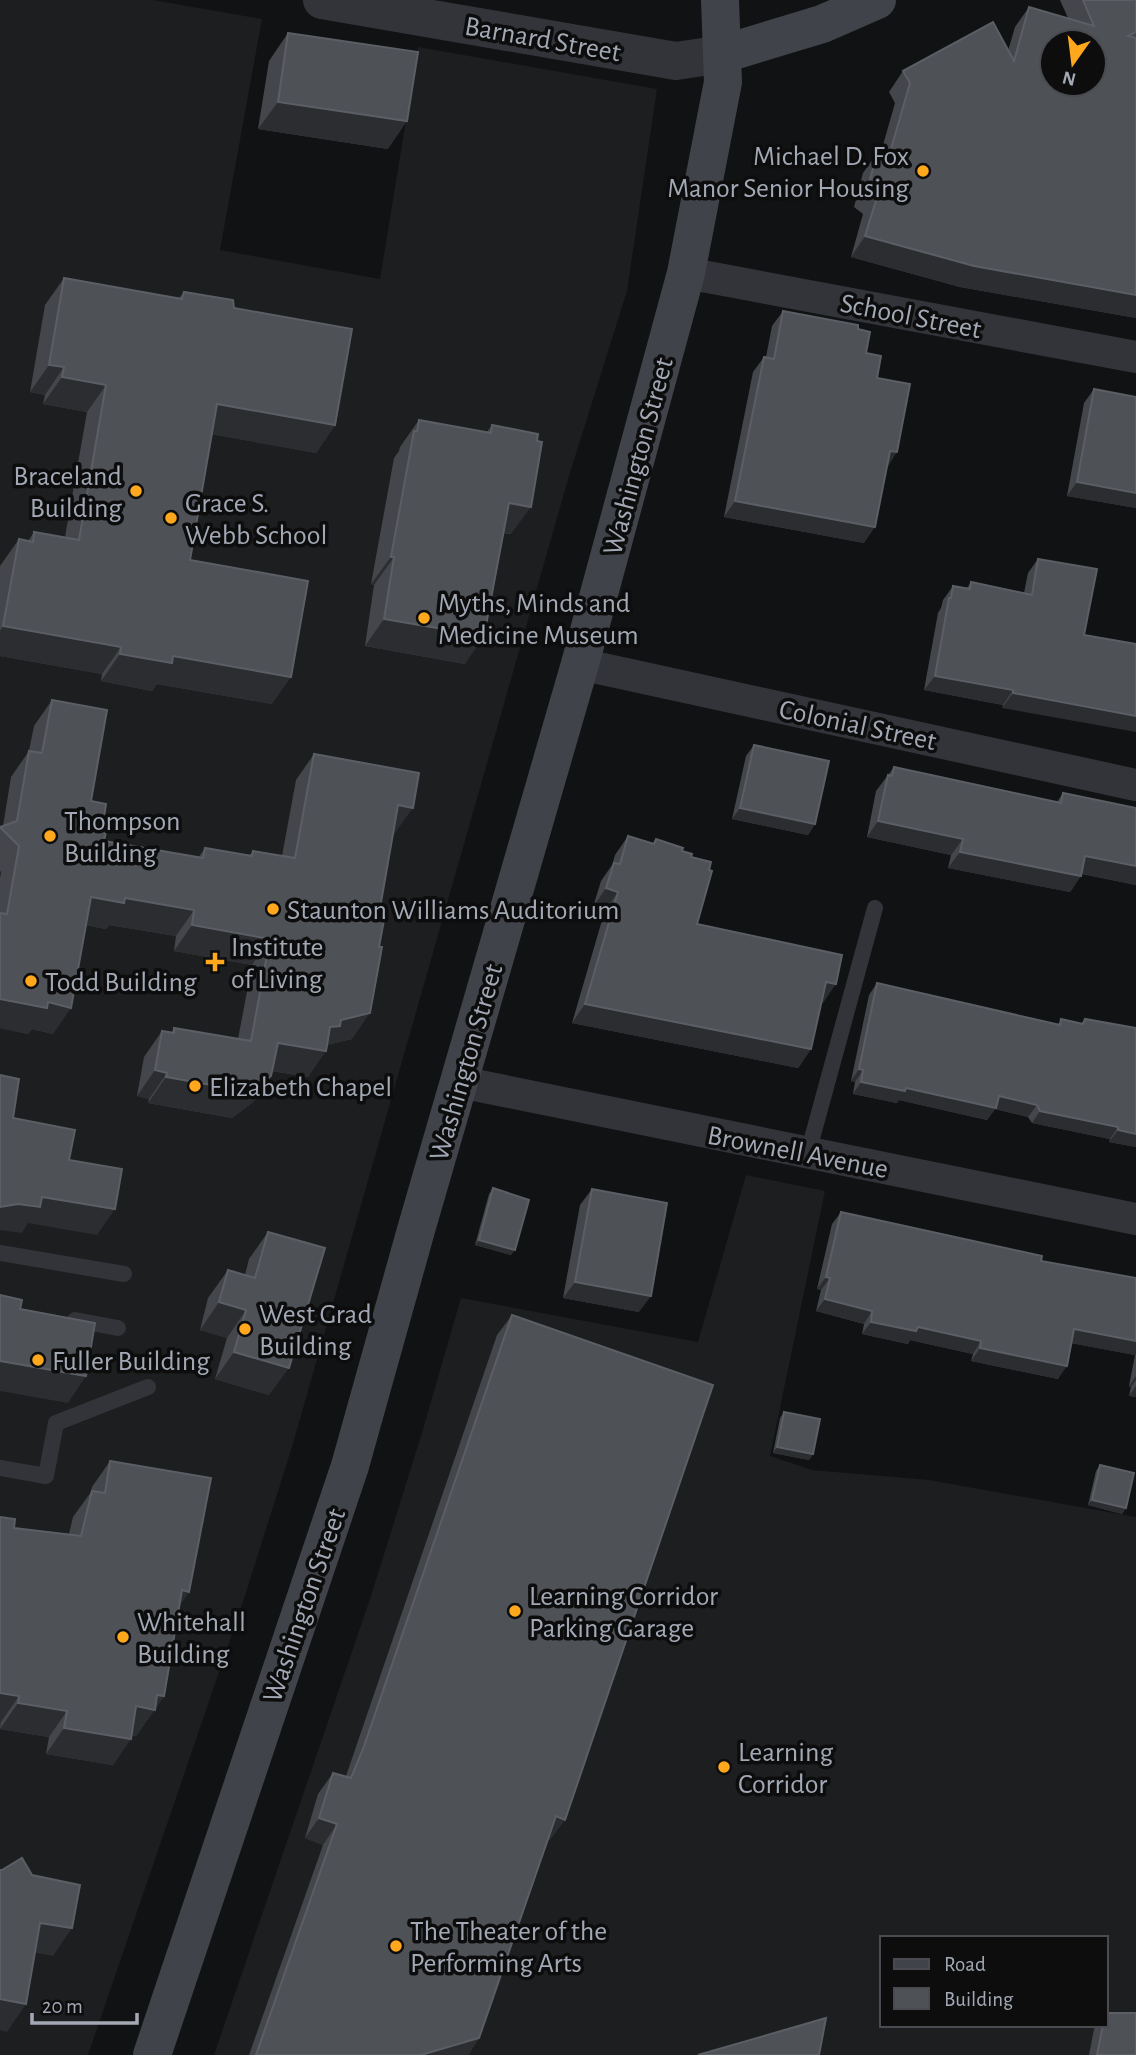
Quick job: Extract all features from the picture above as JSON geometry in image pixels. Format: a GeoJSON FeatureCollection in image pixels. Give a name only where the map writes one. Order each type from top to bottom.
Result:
{"type":"FeatureCollection","features":[{"type":"Feature","properties":{"kind":"main road","name":"Washington Street"},"geometry":{"type":"LineString","coordinates":[[152,2055],[350,1466],[580,664],[686,273],[723,82],[720,0]]}},
{"type":"Feature","properties":{"kind":"main road"},"geometry":{"type":"LineString","coordinates":[[723,54],[822,24],[877,0]]}},
{"type":"Feature","properties":{"kind":"street","name":"Barnard Street"},"geometry":{"type":"LineString","coordinates":[[322,0],[676,61],[723,54]]}},
{"type":"Feature","properties":{"kind":"street","name":"School Street"},"geometry":{"type":"LineString","coordinates":[[686,273],[1136,357]]}},
{"type":"Feature","properties":{"kind":"street","name":"Colonial Street"},"geometry":{"type":"LineString","coordinates":[[580,664],[1136,785]]}},
{"type":"Feature","properties":{"kind":"street","name":"Brownell Avenue"},"geometry":{"type":"LineString","coordinates":[[460,1082],[1136,1219]]}},
{"type":"Feature","properties":{"kind":"lane"},"geometry":{"type":"LineString","coordinates":[[808,1153],[875,908]]}},
{"type":"Feature","properties":{"kind":"lane"},"geometry":{"type":"LineString","coordinates":[[0,1253],[124,1274]]}},
{"type":"Feature","properties":{"kind":"lane"},"geometry":{"type":"LineString","coordinates":[[65,1318],[118,1328]]}},
{"type":"Feature","properties":{"kind":"lane"},"geometry":{"type":"LineString","coordinates":[[0,1468],[46,1476],[56,1423],[148,1387]]}},
{"type":"Feature","properties":{"kind":"shaded area","name":"Institute of Living"},"geometry":{"type":"Polygon","coordinates":[[[0,0],[153,0],[262,19],[220,250],[380,279],[418,47],[657,89],[627,291],[569,476],[292,1447],[242,1605],[88,2055],[0,2055],[0,0]]]}},
{"type":"Feature","properties":{"kind":"shaded area","name":"Learning Corridor"},"geometry":{"type":"Polygon","coordinates":[[[746,1175],[825,1191],[770,1456],[812,1470],[929,1480],[1136,1517],[1136,2055],[214,2055],[371,1596],[461,1298],[698,1342],[746,1175]]]}},
{"type":"Feature","properties":{"kind":"building","name":"Michael D. Fox Manor Senior Housing"},"geometry":{"type":"Polygon","coordinates":[[[1083,0],[1136,0],[1136,32],[1128,36],[1136,38],[1136,295],[974,266],[865,236],[878,194],[868,187],[877,153],[891,149],[910,83],[903,71],[993,22],[1014,61],[1029,7],[1094,26],[1083,0]]]}},
{"type":"Feature","properties":{"kind":"building"},"geometry":{"type":"Polygon","coordinates":[[[288,33],[418,52],[407,121],[278,102],[288,33]]]}},
{"type":"Feature","properties":{"kind":"building","name":"Braceland Building"},"geometry":{"type":"Polygon","coordinates":[[[64,278],[182,299],[184,292],[233,300],[234,308],[352,329],[335,425],[217,404],[190,560],[308,581],[291,677],[173,656],[172,663],[120,654],[121,647],[3,626],[19,539],[33,542],[34,532],[79,540],[106,385],[62,377],[64,367],[49,365],[64,278]]]}},
{"type":"Feature","properties":{"kind":"building"},"geometry":{"type":"Polygon","coordinates":[[[783,311],[858,325],[858,329],[870,332],[866,353],[881,356],[877,378],[910,384],[897,452],[890,451],[875,527],[735,501],[764,357],[774,359],[783,311]]]}},
{"type":"Feature","properties":{"kind":"building"},"geometry":{"type":"Polygon","coordinates":[[[1094,389],[1136,397],[1136,493],[1077,482],[1094,389]]]}},
{"type":"Feature","properties":{"kind":"building"},"geometry":{"type":"Polygon","coordinates":[[[419,420],[491,433],[492,425],[538,434],[537,441],[542,442],[531,507],[509,503],[484,636],[384,619],[394,557],[391,557],[414,431],[417,431],[419,420]]]}},
{"type":"Feature","properties":{"kind":"building"},"geometry":{"type":"Polygon","coordinates":[[[1038,559],[1097,569],[1084,635],[1136,644],[1136,716],[935,676],[953,586],[970,589],[971,582],[1032,595],[1038,559]]]}},
{"type":"Feature","properties":{"kind":"building"},"geometry":{"type":"Polygon","coordinates":[[[52,700],[107,710],[91,801],[106,804],[104,817],[109,817],[104,841],[203,858],[205,848],[252,856],[253,851],[295,858],[314,754],[419,773],[413,808],[398,805],[380,908],[386,909],[370,1013],[341,1020],[340,1026],[330,1027],[326,1051],[278,1043],[271,1076],[250,1092],[166,1077],[167,1073],[155,1070],[162,1031],[174,1033],[174,1028],[251,1041],[270,939],[192,925],[194,910],[125,898],[124,903],[91,897],[71,1008],[48,1002],[47,1008],[0,999],[0,913],[7,914],[19,846],[0,827],[17,821],[29,751],[42,753],[52,700]]]}},
{"type":"Feature","properties":{"kind":"building"},"geometry":{"type":"Polygon","coordinates":[[[754,745],[829,761],[815,824],[740,808],[754,745]]]}},
{"type":"Feature","properties":{"kind":"building"},"geometry":{"type":"Polygon","coordinates":[[[894,767],[1061,803],[1063,793],[1136,808],[1136,866],[1085,856],[1081,876],[960,852],[963,839],[878,821],[888,775],[892,776],[894,767]]]}},
{"type":"Feature","properties":{"kind":"building"},"geometry":{"type":"Polygon","coordinates":[[[628,836],[654,844],[656,839],[683,848],[682,851],[692,854],[691,857],[711,862],[709,870],[712,871],[697,924],[842,955],[836,984],[826,982],[811,1049],[585,1004],[618,892],[606,888],[614,863],[620,864],[628,836]]]}},
{"type":"Feature","properties":{"kind":"building"},"geometry":{"type":"Polygon","coordinates":[[[877,983],[1060,1025],[1061,1019],[1083,1024],[1085,1019],[1136,1028],[1136,1134],[1118,1130],[1118,1127],[1040,1111],[1037,1105],[999,1096],[996,1108],[906,1088],[905,1091],[861,1082],[863,1070],[859,1069],[877,983]]]}},
{"type":"Feature","properties":{"kind":"building"},"geometry":{"type":"Polygon","coordinates":[[[0,1075],[19,1079],[13,1118],[75,1130],[69,1160],[122,1169],[115,1209],[42,1197],[40,1207],[18,1204],[0,1207],[0,1075]]]}},
{"type":"Feature","properties":{"kind":"building"},"geometry":{"type":"Polygon","coordinates":[[[493,1188],[529,1200],[515,1250],[479,1240],[493,1188]]]}},
{"type":"Feature","properties":{"kind":"building"},"geometry":{"type":"Polygon","coordinates":[[[592,1189],[667,1203],[651,1296],[575,1282],[592,1189]]]}},
{"type":"Feature","properties":{"kind":"building"},"geometry":{"type":"Polygon","coordinates":[[[841,1212],[1042,1256],[1041,1261],[1136,1278],[1136,1341],[1074,1329],[1067,1366],[980,1348],[981,1341],[918,1327],[916,1331],[871,1322],[872,1311],[825,1299],[830,1278],[826,1277],[841,1212]]]}},
{"type":"Feature","properties":{"kind":"building"},"geometry":{"type":"Polygon","coordinates":[[[268,1232],[325,1248],[289,1368],[234,1352],[246,1310],[219,1302],[228,1270],[255,1278],[268,1232]]]}},
{"type":"Feature","properties":{"kind":"building"},"geometry":{"type":"Polygon","coordinates":[[[0,1295],[22,1300],[20,1309],[95,1323],[86,1376],[0,1361],[0,1295]]]}},
{"type":"Feature","properties":{"kind":"building","name":"Learning Corridor Parking Garage"},"geometry":{"type":"Polygon","coordinates":[[[512,1315],[713,1385],[565,1820],[556,1816],[479,2038],[421,2055],[256,2055],[337,1824],[319,1818],[333,1773],[351,1778],[363,1749],[512,1315]]]}},
{"type":"Feature","properties":{"kind":"building"},"geometry":{"type":"Polygon","coordinates":[[[784,1412],[820,1419],[813,1454],[777,1447],[784,1412]]]}},
{"type":"Feature","properties":{"kind":"building"},"geometry":{"type":"Polygon","coordinates":[[[110,1461],[211,1478],[189,1592],[182,1590],[164,1696],[157,1695],[155,1710],[136,1706],[131,1739],[64,1728],[67,1711],[18,1703],[19,1696],[0,1693],[0,1517],[15,1519],[14,1528],[81,1536],[92,1491],[105,1493],[110,1461]]]}},
{"type":"Feature","properties":{"kind":"building"},"geometry":{"type":"Polygon","coordinates":[[[1100,1465],[1134,1473],[1126,1508],[1092,1500],[1100,1465]]]}},
{"type":"Feature","properties":{"kind":"building"},"geometry":{"type":"Polygon","coordinates":[[[22,1858],[32,1875],[80,1885],[72,1928],[40,1923],[26,2004],[0,1999],[0,1870],[22,1858]]]}},
{"type":"Feature","properties":{"kind":"building"},"geometry":{"type":"Polygon","coordinates":[[[1108,2013],[1136,2013],[1136,2055],[1097,2055],[1103,2027],[1108,2027],[1108,2013]]]}},
{"type":"Feature","properties":{"kind":"building"},"geometry":{"type":"Polygon","coordinates":[[[826,2018],[819,2055],[698,2055],[826,2018]]]}},
{"type":"Feature","properties":{"kind":"place","name":"Michael D. Fox Manor Senior Housing"},"geometry":{"type":"Point","coordinates":[923,171]}},
{"type":"Feature","properties":{"kind":"place","name":"Braceland Building"},"geometry":{"type":"Point","coordinates":[136,491]}},
{"type":"Feature","properties":{"kind":"place","name":"Grace S. Webb School"},"geometry":{"type":"Point","coordinates":[171,518]}},
{"type":"Feature","properties":{"kind":"place","name":"Myths, Minds and Medicine Museum"},"geometry":{"type":"Point","coordinates":[424,618]}},
{"type":"Feature","properties":{"kind":"place","name":"Thompson Building"},"geometry":{"type":"Point","coordinates":[50,836]}},
{"type":"Feature","properties":{"kind":"place","name":"Staunton Williams Auditorium"},"geometry":{"type":"Point","coordinates":[273,909]}},
{"type":"Feature","properties":{"kind":"place","name":"Institute of Living"},"geometry":{"type":"Point","coordinates":[215,962]}},
{"type":"Feature","properties":{"kind":"place","name":"Todd Building"},"geometry":{"type":"Point","coordinates":[31,981]}},
{"type":"Feature","properties":{"kind":"place","name":"Elizabeth Chapel"},"geometry":{"type":"Point","coordinates":[195,1086]}},
{"type":"Feature","properties":{"kind":"place","name":"West Grad Building"},"geometry":{"type":"Point","coordinates":[245,1329]}},
{"type":"Feature","properties":{"kind":"place","name":"Fuller Building"},"geometry":{"type":"Point","coordinates":[38,1360]}},
{"type":"Feature","properties":{"kind":"place","name":"Learning Corridor Parking Garage"},"geometry":{"type":"Point","coordinates":[515,1611]}},
{"type":"Feature","properties":{"kind":"place","name":"Whitehall Building"},"geometry":{"type":"Point","coordinates":[123,1637]}},
{"type":"Feature","properties":{"kind":"place","name":"Learning Corridor"},"geometry":{"type":"Point","coordinates":[724,1767]}},
{"type":"Feature","properties":{"kind":"place","name":"The Theater of the Performing Arts"},"geometry":{"type":"Point","coordinates":[396,1946]}}]}
